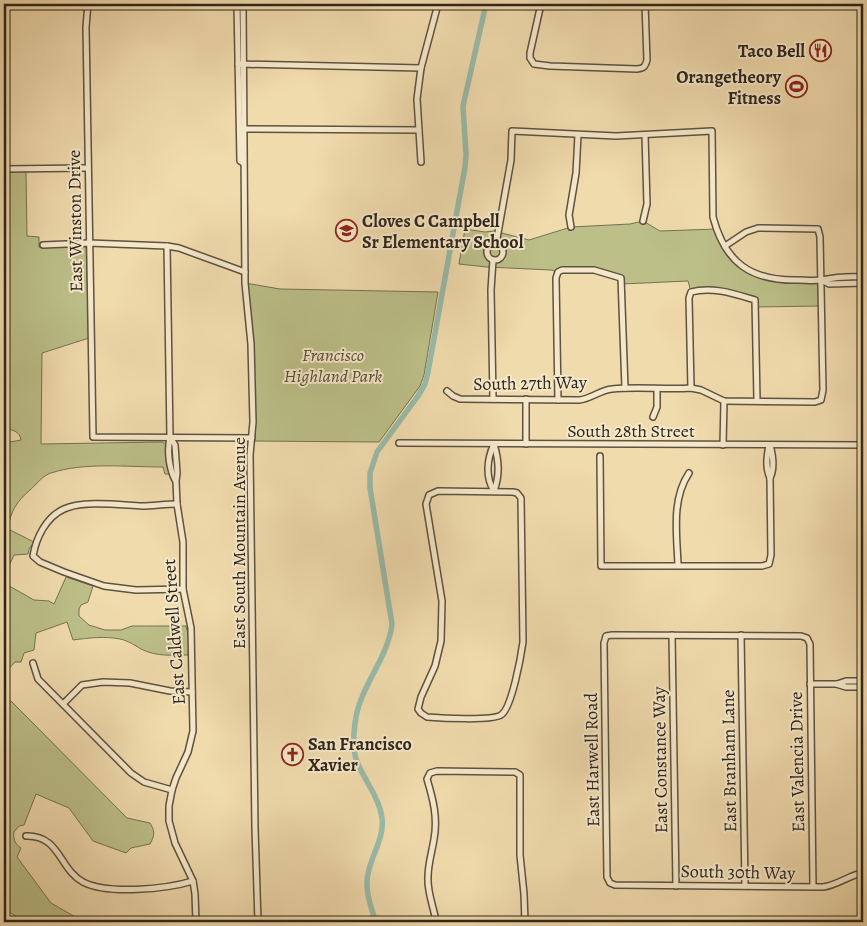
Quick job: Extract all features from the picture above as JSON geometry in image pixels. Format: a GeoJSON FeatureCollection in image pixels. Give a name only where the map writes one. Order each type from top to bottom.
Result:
{"type":"FeatureCollection","features":[{"type":"Feature","properties":{"kind":"street","name":"East Winston Drive"},"geometry":{"type":"LineString","coordinates":[[88,4],[86,27],[94,438],[170,438]]}},
{"type":"Feature","properties":{"kind":"street"},"geometry":{"type":"LineString","coordinates":[[237,4],[438,4],[421,68],[417,99],[421,162]]}},
{"type":"Feature","properties":{"kind":"street","name":"East South Mountain Avenue"},"geometry":{"type":"LineString","coordinates":[[237,4],[241,64]]}},
{"type":"Feature","properties":{"kind":"street","name":"East South Mountain Avenue"},"geometry":{"type":"LineString","coordinates":[[243,4],[241,64],[242,129],[245,160],[243,163],[245,272],[247,310],[252,344],[253,422],[250,455],[258,922]]}},
{"type":"Feature","properties":{"kind":"street"},"geometry":{"type":"LineString","coordinates":[[540,4],[530,53],[531,62],[550,66],[637,68],[645,66],[647,60],[645,5],[560,4]]}},
{"type":"Feature","properties":{"kind":"street"},"geometry":{"type":"LineString","coordinates":[[241,64],[421,68]]}},
{"type":"Feature","properties":{"kind":"street"},"geometry":{"type":"LineString","coordinates":[[242,129],[419,130]]}},
{"type":"Feature","properties":{"kind":"street"},"geometry":{"type":"LineString","coordinates":[[496,244],[511,160],[512,131],[578,135],[645,135],[712,131],[713,218],[716,229],[725,246],[741,265],[761,277],[778,281],[821,280],[829,277],[863,277]]}},
{"type":"Feature","properties":{"kind":"street"},"geometry":{"type":"LineString","coordinates":[[571,227],[569,215],[576,173],[578,135]]}},
{"type":"Feature","properties":{"kind":"street"},"geometry":{"type":"LineString","coordinates":[[642,220],[647,204],[645,135]]}},
{"type":"Feature","properties":{"kind":"street"},"geometry":{"type":"LineString","coordinates":[[4,169],[88,168]]}},
{"type":"Feature","properties":{"kind":"street"},"geometry":{"type":"LineString","coordinates":[[725,246],[746,232],[758,228],[818,230],[820,237],[821,280]]}},
{"type":"Feature","properties":{"kind":"street"},"geometry":{"type":"LineString","coordinates":[[42,245],[89,243],[167,246],[179,248],[245,272]]}},
{"type":"Feature","properties":{"kind":"street"},"geometry":{"type":"LineString","coordinates":[[493,260],[498,260],[503,254],[502,247],[496,244],[490,245],[487,250],[488,255],[493,260],[491,290],[493,399]]}},
{"type":"Feature","properties":{"kind":"street","name":"East Caldwell Street"},"geometry":{"type":"LineString","coordinates":[[167,246],[170,438],[175,446],[172,473],[176,481],[177,504],[183,542],[183,589],[191,628],[193,731],[191,745],[172,790],[169,806],[171,831],[193,881],[196,922]]}},
{"type":"Feature","properties":{"kind":"street"},"geometry":{"type":"LineString","coordinates":[[558,400],[556,278],[558,272],[562,270],[594,270],[621,278],[625,388]]}},
{"type":"Feature","properties":{"kind":"street"},"geometry":{"type":"LineString","coordinates":[[821,280],[829,284],[863,283]]}},
{"type":"Feature","properties":{"kind":"street","name":"South 27th Way"},"geometry":{"type":"LineString","coordinates":[[447,391],[460,399],[585,400],[610,389],[691,388],[701,390],[724,401],[815,402],[821,400],[823,390],[821,280]]}},
{"type":"Feature","properties":{"kind":"street"},"geometry":{"type":"LineString","coordinates":[[691,388],[688,298],[691,292],[718,290],[755,300],[757,400]]}},
{"type":"Feature","properties":{"kind":"street"},"geometry":{"type":"LineString","coordinates":[[652,416],[657,407],[658,389]]}},
{"type":"Feature","properties":{"kind":"street"},"geometry":{"type":"LineString","coordinates":[[526,399],[526,444]]}},
{"type":"Feature","properties":{"kind":"street"},"geometry":{"type":"LineString","coordinates":[[723,445],[724,401]]}},
{"type":"Feature","properties":{"kind":"street"},"geometry":{"type":"LineString","coordinates":[[170,438],[252,438]]}},
{"type":"Feature","properties":{"kind":"street","name":"South 28th Street"},"geometry":{"type":"LineString","coordinates":[[400,443],[863,445]]}},
{"type":"Feature","properties":{"kind":"street"},"geometry":{"type":"LineString","coordinates":[[494,444],[499,467],[498,482],[494,491]]}},
{"type":"Feature","properties":{"kind":"street"},"geometry":{"type":"LineString","coordinates":[[494,444],[490,452],[488,468],[490,484],[494,491]]}},
{"type":"Feature","properties":{"kind":"street"},"geometry":{"type":"LineString","coordinates":[[600,456],[601,566],[762,566],[770,564],[771,555],[770,478],[767,471],[767,455],[770,445]]}},
{"type":"Feature","properties":{"kind":"street"},"geometry":{"type":"LineString","coordinates":[[488,468],[499,467]]}},
{"type":"Feature","properties":{"kind":"street"},"geometry":{"type":"LineString","coordinates":[[678,565],[678,500],[680,489],[689,473]]}},
{"type":"Feature","properties":{"kind":"street"},"geometry":{"type":"LineString","coordinates":[[438,491],[494,491],[513,492],[519,495],[522,503],[521,588],[524,614],[523,642],[520,663],[509,702],[504,712],[494,718],[427,717],[421,713],[418,705],[435,666],[441,641],[442,601],[426,504],[429,495],[438,491]]}},
{"type":"Feature","properties":{"kind":"street"},"geometry":{"type":"LineString","coordinates":[[177,504],[144,506],[77,505],[65,508],[55,515],[43,528],[33,556],[40,562],[56,569],[104,586],[136,590],[183,589]]}},
{"type":"Feature","properties":{"kind":"street","name":"East Harwell Road"},"geometry":{"type":"LineString","coordinates":[[610,883],[607,877],[604,643],[606,636],[612,634],[672,634]]}},
{"type":"Feature","properties":{"kind":"street"},"geometry":{"type":"LineString","coordinates":[[672,634],[741,635]]}},
{"type":"Feature","properties":{"kind":"street","name":"East Constance Way"},"geometry":{"type":"LineString","coordinates":[[672,634],[676,886]]}},
{"type":"Feature","properties":{"kind":"street","name":"East Valencia Drive"},"geometry":{"type":"LineString","coordinates":[[741,635],[801,636],[807,638],[810,644],[813,887]]}},
{"type":"Feature","properties":{"kind":"street","name":"East Branham Lane"},"geometry":{"type":"LineString","coordinates":[[741,635],[745,886]]}},
{"type":"Feature","properties":{"kind":"street"},"geometry":{"type":"LineString","coordinates":[[33,663],[38,678],[131,773],[144,782],[172,790]]}},
{"type":"Feature","properties":{"kind":"street"},"geometry":{"type":"LineString","coordinates":[[810,684],[836,684],[846,681],[863,687]]}},
{"type":"Feature","properties":{"kind":"street"},"geometry":{"type":"LineString","coordinates":[[854,684],[863,681]]}},
{"type":"Feature","properties":{"kind":"street"},"geometry":{"type":"LineString","coordinates":[[63,704],[82,685],[103,682],[130,683],[170,691],[192,692]]}},
{"type":"Feature","properties":{"kind":"street"},"geometry":{"type":"LineString","coordinates":[[436,922],[428,891],[436,814],[428,779],[430,773],[437,771],[515,772],[520,775],[520,847],[525,922]]}},
{"type":"Feature","properties":{"kind":"street"},"geometry":{"type":"LineString","coordinates":[[26,836],[37,836],[45,839],[74,874],[82,881],[96,887],[106,889],[164,888],[193,881]]}},
{"type":"Feature","properties":{"kind":"street","name":"South 30th Way"},"geometry":{"type":"LineString","coordinates":[[610,883],[616,885],[813,887],[831,886],[852,876],[863,874]]}},
{"type":"Feature","properties":{"kind":"green space"},"geometry":{"type":"Polygon","coordinates":[[[26,171],[27,236],[39,237],[39,247],[86,247],[89,338],[42,353],[41,444],[162,442],[166,444],[169,474],[165,474],[163,467],[91,466],[77,467],[45,476],[21,498],[12,512],[8,529],[34,542],[28,554],[14,555],[4,576],[4,443],[21,440],[17,433],[4,429],[4,172],[26,171]]]}},
{"type":"Feature","properties":{"kind":"green space"},"geometry":{"type":"Polygon","coordinates":[[[643,221],[660,231],[716,229],[732,256],[761,277],[821,280],[821,306],[755,307],[755,300],[728,292],[691,292],[688,281],[622,284],[621,278],[594,270],[558,272],[459,264],[465,229],[485,232],[494,231],[529,240],[571,227],[630,224],[643,221]]]}},
{"type":"Feature","properties":{"kind":"green space","name":"Francisco Highland Park"},"geometry":{"type":"Polygon","coordinates":[[[245,283],[280,289],[438,292],[424,375],[420,386],[379,442],[252,441],[253,422],[245,283]]]}},
{"type":"Feature","properties":{"kind":"green space"},"geometry":{"type":"Polygon","coordinates":[[[66,577],[93,586],[88,602],[81,605],[79,609],[79,616],[89,625],[105,630],[121,630],[132,626],[186,626],[189,639],[188,655],[164,655],[147,652],[126,641],[114,638],[73,640],[67,622],[36,633],[34,650],[24,653],[21,662],[15,662],[4,674],[4,583],[34,600],[49,601],[54,604],[66,577]]]}},
{"type":"Feature","properties":{"kind":"green space"},"geometry":{"type":"Polygon","coordinates":[[[4,698],[12,702],[127,818],[150,823],[153,828],[154,836],[150,844],[131,848],[126,853],[93,841],[69,808],[36,794],[24,825],[19,826],[14,832],[15,841],[21,848],[17,857],[51,903],[84,922],[20,922],[19,918],[4,909],[4,698]]]}},
{"type":"Feature","properties":{"kind":"waterway"},"geometry":{"type":"LineString","coordinates":[[376,922],[368,894],[367,876],[381,835],[382,818],[378,802],[356,759],[354,738],[359,705],[386,648],[392,624],[370,488],[370,473],[377,452],[418,396],[425,384],[428,372],[465,167],[463,106],[486,4]]}},
{"type":"Feature","properties":{"kind":"place","name":"Taco Bell"},"geometry":{"type":"Point","coordinates":[821,51]}},
{"type":"Feature","properties":{"kind":"place","name":"Orangetheory Fitness"},"geometry":{"type":"Point","coordinates":[797,87]}},
{"type":"Feature","properties":{"kind":"place","name":"Cloves C Campbell Sr Elementary School"},"geometry":{"type":"Point","coordinates":[346,231]}},
{"type":"Feature","properties":{"kind":"place","name":"San Francisco Xavier"},"geometry":{"type":"Point","coordinates":[292,754]}}]}
